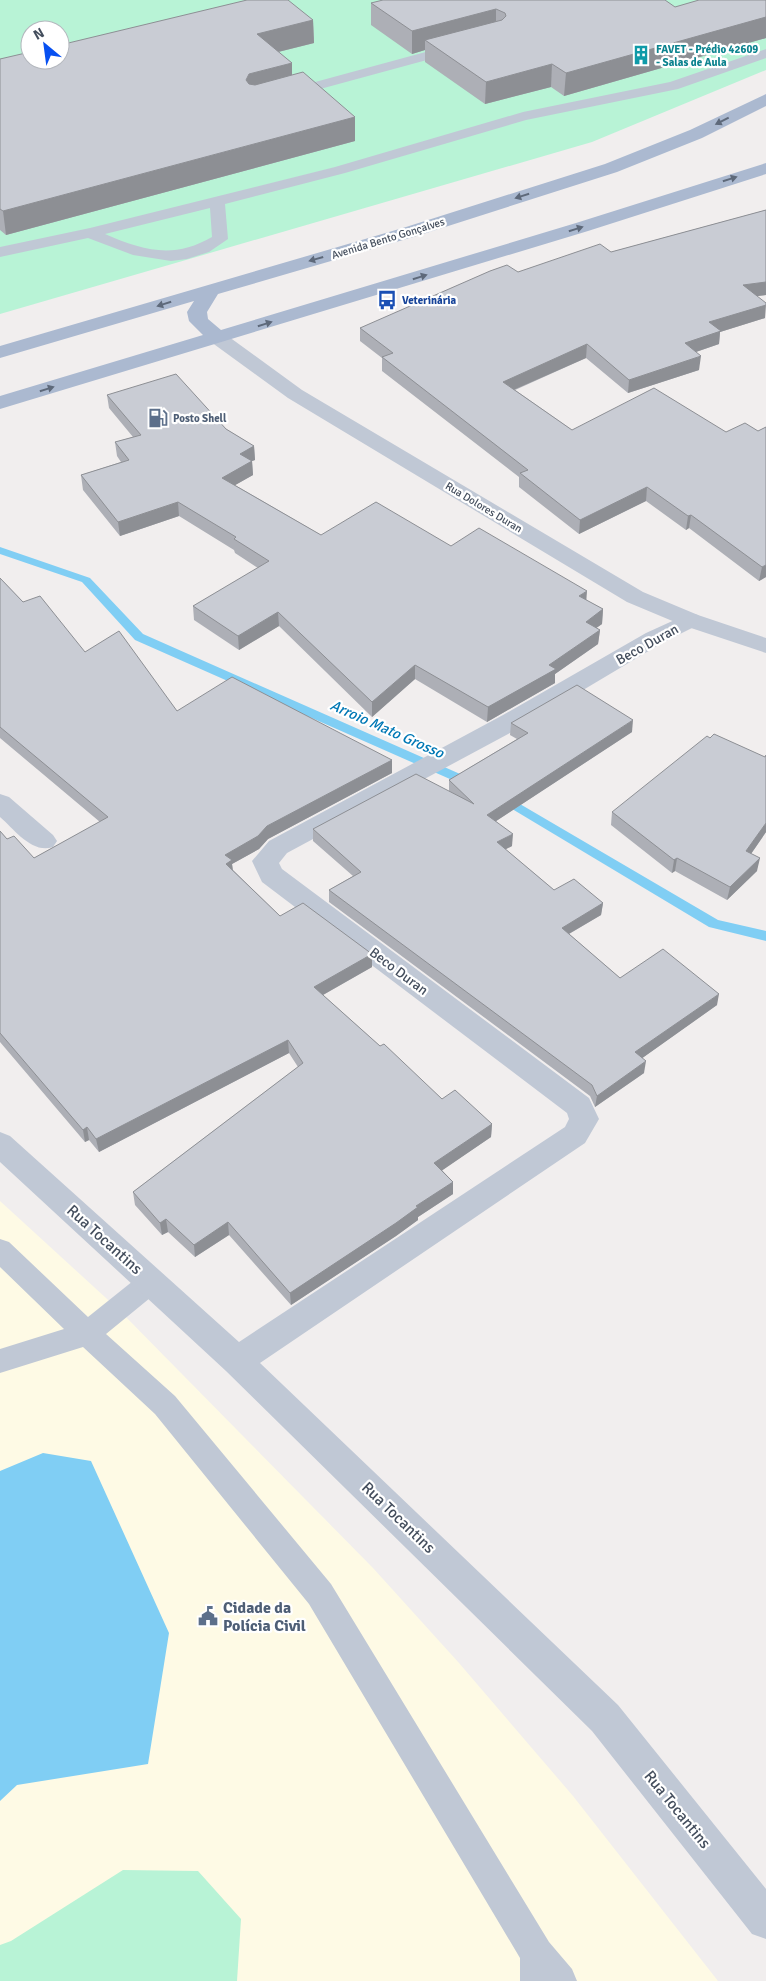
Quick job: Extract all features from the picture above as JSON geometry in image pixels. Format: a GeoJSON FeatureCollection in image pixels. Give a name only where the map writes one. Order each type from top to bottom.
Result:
{"type":"FeatureCollection","features":[{"type":"Feature","properties":{"kind":"main road","name":"Avenida Bento Gonçalves"},"geometry":{"type":"LineString","coordinates":[[0,352],[414,231],[611,168],[696,134],[766,99]]}},
{"type":"Feature","properties":{"kind":"main road"},"geometry":{"type":"LineString","coordinates":[[0,403],[582,228],[766,168]]}},
{"type":"Feature","properties":{"kind":"main road"},"geometry":{"type":"LineString","coordinates":[[210,290],[198,312],[199,321],[218,338]]}},
{"type":"Feature","properties":{"kind":"street","name":"Rua Dolores Duran"},"geometry":{"type":"LineString","coordinates":[[218,338],[295,394],[635,597],[690,620],[766,646]]}},
{"type":"Feature","properties":{"kind":"street","name":"Beco Duran"},"geometry":{"type":"LineString","coordinates":[[237,1361],[575,1135],[584,1119],[579,1106],[271,875],[265,861],[278,847],[512,721],[654,638],[690,620]]}},
{"type":"Feature","properties":{"kind":"street"},"geometry":{"type":"LineString","coordinates":[[0,803],[44,841]]}},
{"type":"Feature","properties":{"kind":"street","name":"Rua Tocantins"},"geometry":{"type":"LineString","coordinates":[[0,1144],[152,1281],[237,1361],[605,1718],[766,1920]]}},
{"type":"Feature","properties":{"kind":"lane"},"geometry":{"type":"LineString","coordinates":[[276,97],[467,45]]}},
{"type":"Feature","properties":{"kind":"lane"},"geometry":{"type":"LineString","coordinates":[[0,252],[90,233],[340,170],[523,116],[673,86],[766,53]]}},
{"type":"Feature","properties":{"kind":"lane"},"geometry":{"type":"LineString","coordinates":[[90,233],[123,249],[148,256],[174,256],[207,248],[220,238],[217,201]]}},
{"type":"Feature","properties":{"kind":"lane"},"geometry":{"type":"LineString","coordinates":[[0,1250],[87,1334],[165,1405],[320,1594],[537,1967],[560,1981]]}},
{"type":"Feature","properties":{"kind":"lane"},"geometry":{"type":"LineString","coordinates":[[0,1361],[87,1334],[152,1281]]}},
{"type":"Feature","properties":{"kind":"shaded area","name":"Cidade da Polícia Civil"},"geometry":{"type":"Polygon","coordinates":[[[0,1201],[118,1309],[373,1568],[459,1663],[573,1796],[718,1981],[0,1981],[0,1201]]]}},
{"type":"Feature","properties":{"kind":"green space"},"geometry":{"type":"Polygon","coordinates":[[[0,0],[766,0],[766,70],[592,142],[0,314],[0,0]]]}},
{"type":"Feature","properties":{"kind":"green space"},"geometry":{"type":"Polygon","coordinates":[[[123,1870],[198,1871],[241,1919],[237,1981],[0,1981],[0,1945],[11,1941],[123,1870]]]}},
{"type":"Feature","properties":{"kind":"water"},"geometry":{"type":"Polygon","coordinates":[[[43,1453],[91,1461],[169,1633],[148,1764],[17,1785],[0,1801],[0,1471],[43,1453]]]}},
{"type":"Feature","properties":{"kind":"building"},"geometry":{"type":"Polygon","coordinates":[[[247,0],[288,0],[313,20],[257,34],[292,63],[249,74],[246,80],[249,84],[255,85],[303,72],[355,117],[3,211],[0,209],[0,59],[20,54],[20,70],[70,70],[70,43],[247,0]]]}},
{"type":"Feature","properties":{"kind":"building"},"geometry":{"type":"Polygon","coordinates":[[[383,0],[665,0],[675,7],[699,0],[766,0],[766,17],[566,73],[552,64],[486,82],[425,40],[502,20],[506,16],[505,13],[496,9],[412,31],[371,3],[383,0]]]}},
{"type":"Feature","properties":{"kind":"building"},"geometry":{"type":"Polygon","coordinates":[[[766,210],[766,282],[743,285],[766,303],[766,305],[709,322],[721,331],[685,343],[701,356],[629,380],[587,344],[503,382],[572,430],[654,388],[726,432],[745,423],[758,431],[766,427],[766,565],[762,567],[691,515],[688,516],[647,487],[580,520],[520,473],[528,470],[382,357],[393,353],[360,328],[507,265],[518,272],[600,244],[611,252],[766,210]]]}},
{"type":"Feature","properties":{"kind":"building"},"geometry":{"type":"Polygon","coordinates":[[[176,374],[226,429],[254,446],[240,454],[252,461],[222,478],[321,535],[376,502],[451,546],[479,528],[587,591],[579,596],[603,609],[586,622],[600,630],[549,665],[556,669],[488,707],[415,665],[372,702],[278,612],[238,636],[193,606],[269,561],[234,539],[236,537],[178,502],[118,522],[81,475],[129,460],[115,442],[141,435],[107,395],[176,374]]]}},
{"type":"Feature","properties":{"kind":"building"},"geometry":{"type":"Polygon","coordinates":[[[0,578],[23,602],[40,596],[85,652],[119,631],[177,711],[232,677],[392,760],[267,826],[258,836],[225,855],[232,860],[226,864],[280,916],[303,903],[372,954],[314,987],[380,1046],[384,1044],[442,1099],[455,1090],[492,1124],[434,1163],[453,1182],[416,1206],[418,1207],[396,1223],[290,1293],[228,1222],[194,1245],[166,1219],[160,1223],[133,1192],[303,1063],[288,1040],[96,1139],[87,1127],[83,1130],[0,1033],[0,831],[7,839],[14,836],[34,858],[108,817],[0,727],[0,578]]]}},
{"type":"Feature","properties":{"kind":"building"},"geometry":{"type":"Polygon","coordinates":[[[577,685],[633,720],[487,815],[513,834],[497,842],[554,890],[574,879],[603,903],[562,928],[620,978],[663,949],[719,994],[635,1052],[646,1061],[597,1096],[592,1085],[329,890],[361,872],[313,829],[416,774],[474,804],[449,780],[528,733],[511,723],[577,685]]]}},
{"type":"Feature","properties":{"kind":"building"},"geometry":{"type":"Polygon","coordinates":[[[714,734],[765,757],[766,755],[766,823],[746,851],[760,858],[730,887],[677,858],[674,860],[612,812],[707,736],[710,738],[714,734]]]}},
{"type":"Feature","properties":{"kind":"waterway","name":"Arroio Mato Grosso"},"geometry":{"type":"LineString","coordinates":[[0,550],[86,580],[139,637],[472,784]]}},
{"type":"Feature","properties":{"kind":"waterway","name":"Arroio Mato Grosso"},"geometry":{"type":"LineString","coordinates":[[503,798],[714,924],[766,936]]}},
{"type":"Feature","properties":{"kind":"place","name":"FAVET - Prédio 42609 - Salas de Aula"},"geometry":{"type":"Point","coordinates":[641,55]}},
{"type":"Feature","properties":{"kind":"place","name":"Veterinária"},"geometry":{"type":"Point","coordinates":[387,300]}},
{"type":"Feature","properties":{"kind":"place","name":"Posto Shell"},"geometry":{"type":"Point","coordinates":[158,418]}},
{"type":"Feature","properties":{"kind":"place","name":"Cidade da Polícia Civil"},"geometry":{"type":"Point","coordinates":[208,1616]}}]}
